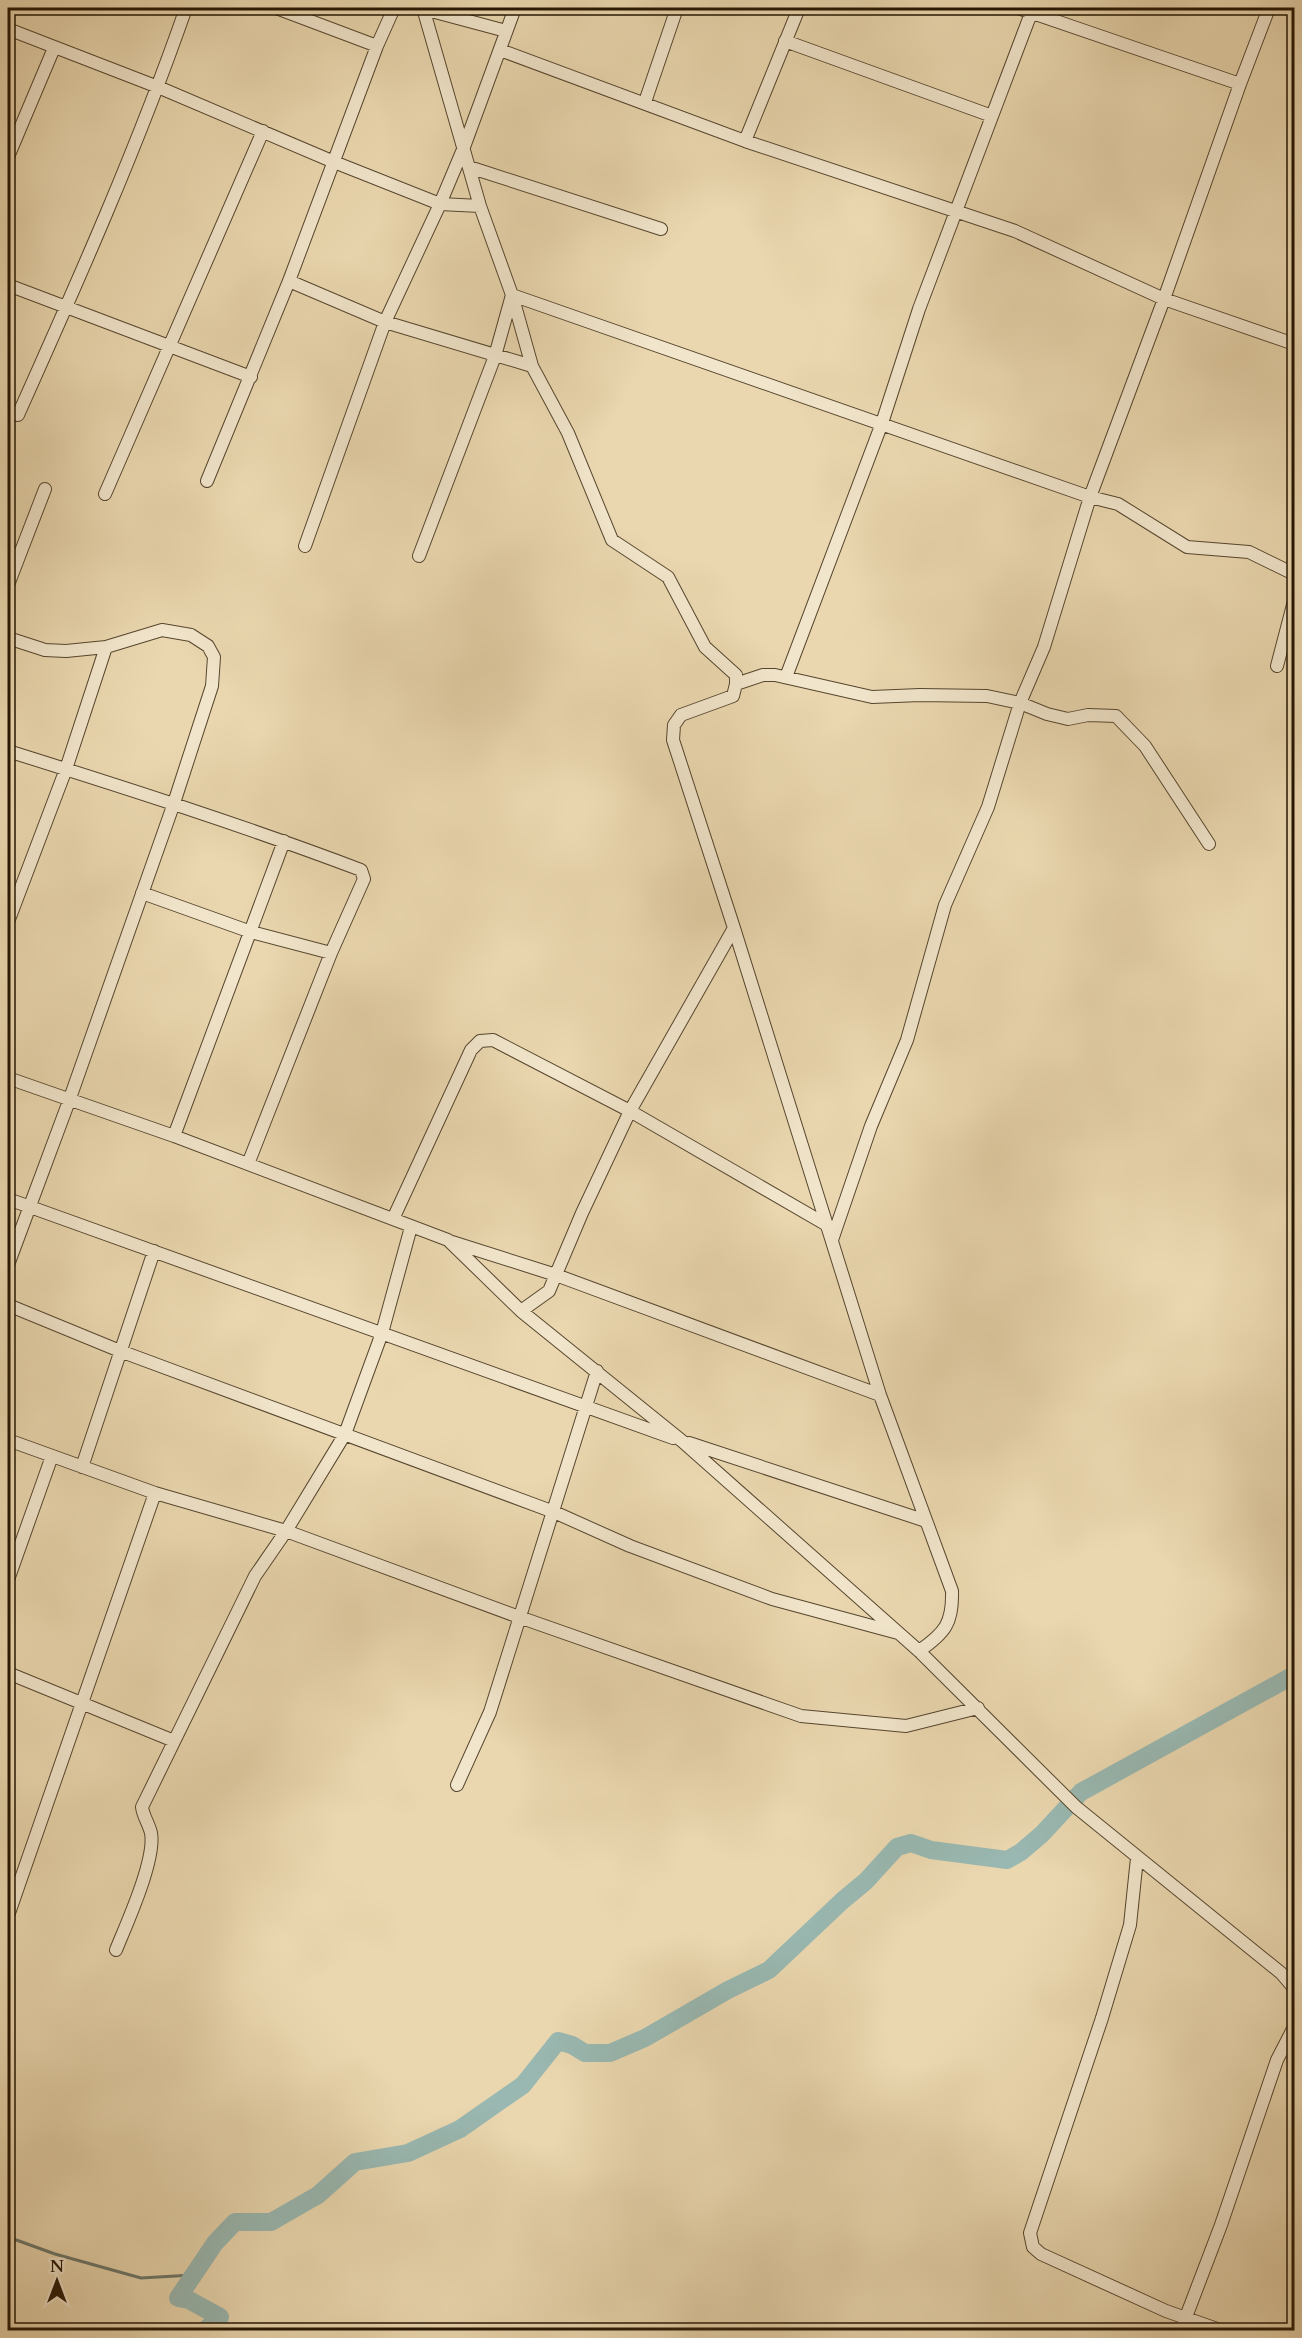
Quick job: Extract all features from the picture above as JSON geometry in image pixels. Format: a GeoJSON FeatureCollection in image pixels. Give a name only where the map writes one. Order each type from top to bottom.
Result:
{"type":"FeatureCollection","features":[{"type":"Feature","properties":{"kind":"street"},"geometry":{"type":"LineString","coordinates":[[18,415],[66,308],[158,87],[186,8]]}},
{"type":"Feature","properties":{"kind":"street"},"geometry":{"type":"LineString","coordinates":[[276,8],[377,46]]}},
{"type":"Feature","properties":{"kind":"street"},"geometry":{"type":"LineString","coordinates":[[207,481],[289,280],[377,46],[394,8]]}},
{"type":"Feature","properties":{"kind":"street"},"geometry":{"type":"LineString","coordinates":[[422,8],[507,31]]}},
{"type":"Feature","properties":{"kind":"street"},"geometry":{"type":"LineString","coordinates":[[422,8],[480,206],[512,295],[532,366],[568,433],[612,540],[668,577],[705,647],[736,675],[733,696],[681,715],[674,725],[673,740],[880,1395],[952,1591],[952,1608],[948,1625],[936,1639],[919,1651]]}},
{"type":"Feature","properties":{"kind":"street"},"geometry":{"type":"LineString","coordinates":[[304,546],[385,322],[464,147],[515,8]]}},
{"type":"Feature","properties":{"kind":"street"},"geometry":{"type":"LineString","coordinates":[[645,102],[677,8]]}},
{"type":"Feature","properties":{"kind":"street"},"geometry":{"type":"LineString","coordinates":[[745,141],[799,8]]}},
{"type":"Feature","properties":{"kind":"street"},"geometry":{"type":"LineString","coordinates":[[1018,8],[1032,10],[1240,84]]}},
{"type":"Feature","properties":{"kind":"street"},"geometry":{"type":"LineString","coordinates":[[832,1240],[871,1126],[907,1040],[945,905],[988,807],[1020,703],[1044,647],[1090,497],[1269,8]]}},
{"type":"Feature","properties":{"kind":"street"},"geometry":{"type":"LineString","coordinates":[[786,677],[882,423],[919,309],[1032,10]]}},
{"type":"Feature","properties":{"kind":"street"},"geometry":{"type":"LineString","coordinates":[[8,29],[158,87],[334,162],[440,204],[480,206]]}},
{"type":"Feature","properties":{"kind":"street"},"geometry":{"type":"LineString","coordinates":[[785,41],[992,116]]}},
{"type":"Feature","properties":{"kind":"street"},"geometry":{"type":"LineString","coordinates":[[8,158],[54,48]]}},
{"type":"Feature","properties":{"kind":"street"},"geometry":{"type":"LineString","coordinates":[[500,50],[745,141],[1015,231],[1164,299],[1294,344]]}},
{"type":"Feature","properties":{"kind":"street"},"geometry":{"type":"LineString","coordinates":[[105,494],[263,131]]}},
{"type":"Feature","properties":{"kind":"street"},"geometry":{"type":"LineString","coordinates":[[469,167],[661,229]]}},
{"type":"Feature","properties":{"kind":"street"},"geometry":{"type":"LineString","coordinates":[[289,280],[385,322],[532,366]]}},
{"type":"Feature","properties":{"kind":"street"},"geometry":{"type":"LineString","coordinates":[[8,285],[251,376]]}},
{"type":"Feature","properties":{"kind":"street"},"geometry":{"type":"LineString","coordinates":[[418,556],[495,356],[512,295]]}},
{"type":"Feature","properties":{"kind":"street"},"geometry":{"type":"LineString","coordinates":[[512,295],[1090,497],[1118,504],[1186,547],[1249,552],[1294,574]]}},
{"type":"Feature","properties":{"kind":"street"},"geometry":{"type":"LineString","coordinates":[[8,585],[45,489]]}},
{"type":"Feature","properties":{"kind":"street"},"geometry":{"type":"LineString","coordinates":[[1277,666],[1294,601]]}},
{"type":"Feature","properties":{"kind":"street"},"geometry":{"type":"LineString","coordinates":[[8,638],[45,650],[106,647],[162,630],[191,635],[208,646],[214,657],[212,686],[174,803],[69,1101],[8,1265]]}},
{"type":"Feature","properties":{"kind":"street"},"geometry":{"type":"LineString","coordinates":[[8,922],[66,769],[106,647]]}},
{"type":"Feature","properties":{"kind":"street"},"geometry":{"type":"LineString","coordinates":[[736,684],[763,675],[786,677],[872,697],[954,694],[987,696],[1020,703],[1047,714],[1068,719],[1088,715],[1116,716],[1145,746],[1209,844]]}},
{"type":"Feature","properties":{"kind":"street"},"geometry":{"type":"LineString","coordinates":[[8,751],[174,803],[361,870],[364,879],[331,953],[248,1164]]}},
{"type":"Feature","properties":{"kind":"street"},"geometry":{"type":"LineString","coordinates":[[174,1136],[284,841]]}},
{"type":"Feature","properties":{"kind":"street"},"geometry":{"type":"LineString","coordinates":[[142,893],[251,932],[331,953]]}},
{"type":"Feature","properties":{"kind":"street"},"geometry":{"type":"LineString","coordinates":[[521,1311],[549,1291],[582,1213],[630,1111],[734,928]]}},
{"type":"Feature","properties":{"kind":"street"},"geometry":{"type":"LineString","coordinates":[[393,1219],[471,1050],[480,1041],[493,1040],[630,1111],[827,1225]]}},
{"type":"Feature","properties":{"kind":"street"},"geometry":{"type":"LineString","coordinates":[[8,1078],[174,1136],[411,1227],[556,1275],[880,1395]]}},
{"type":"Feature","properties":{"kind":"street"},"geometry":{"type":"LineString","coordinates":[[8,1199],[682,1441],[926,1521]]}},
{"type":"Feature","properties":{"kind":"street"},"geometry":{"type":"LineString","coordinates":[[116,1950],[138,1898],[148,1862],[151,1834],[142,1807],[255,1576],[286,1532],[345,1434],[382,1333],[411,1227]]}},
{"type":"Feature","properties":{"kind":"street"},"geometry":{"type":"LineString","coordinates":[[448,1240],[521,1311],[682,1441],[919,1651],[1072,1803],[1281,1973],[1294,1988]]}},
{"type":"Feature","properties":{"kind":"street"},"geometry":{"type":"LineString","coordinates":[[81,1467],[154,1251]]}},
{"type":"Feature","properties":{"kind":"street"},"geometry":{"type":"LineString","coordinates":[[8,1305],[120,1352],[554,1512],[630,1546],[772,1599],[900,1634]]}},
{"type":"Feature","properties":{"kind":"street"},"geometry":{"type":"LineString","coordinates":[[458,1785],[490,1712],[597,1371]]}},
{"type":"Feature","properties":{"kind":"street"},"geometry":{"type":"LineString","coordinates":[[8,1440],[155,1492],[286,1532],[801,1716],[906,1726],[978,1708]]}},
{"type":"Feature","properties":{"kind":"street"},"geometry":{"type":"LineString","coordinates":[[8,1580],[52,1456]]}},
{"type":"Feature","properties":{"kind":"street"},"geometry":{"type":"LineString","coordinates":[[8,1916],[155,1492]]}},
{"type":"Feature","properties":{"kind":"street"},"geometry":{"type":"LineString","coordinates":[[8,1673],[174,1741]]}},
{"type":"Feature","properties":{"kind":"street"},"geometry":{"type":"LineString","coordinates":[[1137,1858],[1130,1925],[1102,2018],[1030,2233],[1033,2247],[1041,2254],[1166,2311],[1220,2331]]}},
{"type":"Feature","properties":{"kind":"street"},"geometry":{"type":"LineString","coordinates":[[1281,1973],[1294,1974]]}},
{"type":"Feature","properties":{"kind":"street"},"geometry":{"type":"LineString","coordinates":[[1180,2331],[1221,2225],[1277,2060],[1294,2027]]}},
{"type":"Feature","properties":{"kind":"waterway"},"geometry":{"type":"LineString","coordinates":[[205,2330],[220,2317],[189,2300],[178,2298],[215,2243],[235,2222],[271,2222],[318,2195],[355,2162],[408,2153],[460,2129],[523,2085],[558,2041],[572,2045],[585,2053],[610,2053],[645,2038],[728,1990],[769,1970],[866,1881],[897,1847],[911,1843],[931,1850],[1007,1860],[1021,1852],[1042,1834],[1081,1792],[1294,1675]]}},
{"type":"Feature","properties":{"kind":"waterway"},"geometry":{"type":"LineString","coordinates":[[8,2237],[55,2254],[141,2278],[193,2275]]}}]}
